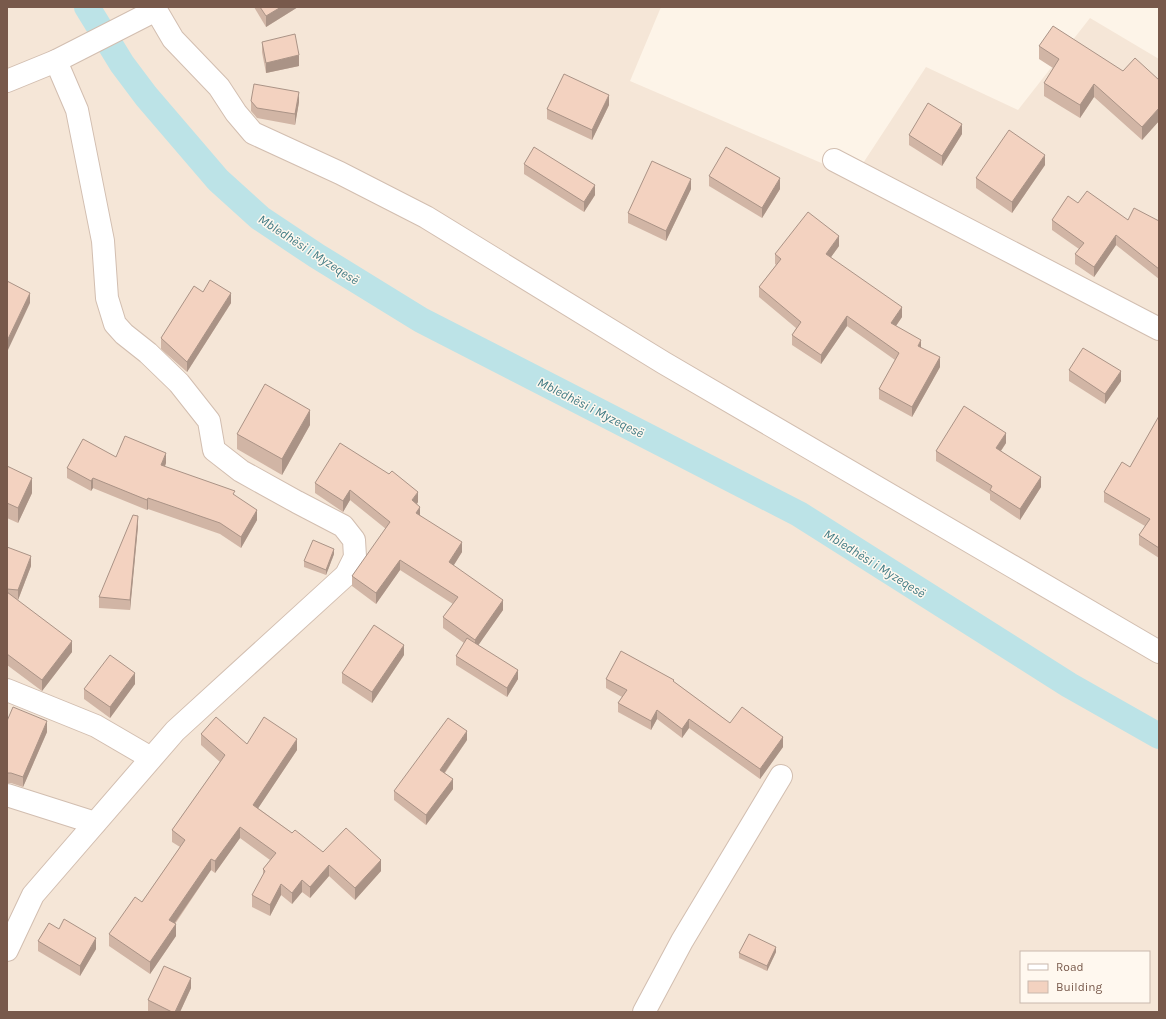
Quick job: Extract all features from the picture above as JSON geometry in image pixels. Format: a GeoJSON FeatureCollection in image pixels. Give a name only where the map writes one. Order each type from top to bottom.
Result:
{"type":"FeatureCollection","features":[{"type":"Feature","properties":{"kind":"street"},"geometry":{"type":"LineString","coordinates":[[7,82],[64,58],[151,11],[173,39],[219,87],[253,133],[340,173],[426,217],[664,363],[1159,652]]}},
{"type":"Feature","properties":{"kind":"street"},"geometry":{"type":"LineString","coordinates":[[7,950],[33,895],[151,758],[175,731],[346,575],[355,557],[354,540],[343,526],[241,471],[214,450],[209,421],[179,383],[148,353],[124,334],[116,324],[107,298],[103,241],[77,110],[64,58]]}},
{"type":"Feature","properties":{"kind":"street"},"geometry":{"type":"LineString","coordinates":[[834,160],[1159,329]]}},
{"type":"Feature","properties":{"kind":"street"},"geometry":{"type":"LineString","coordinates":[[7,690],[96,726],[151,758]]}},
{"type":"Feature","properties":{"kind":"street"},"geometry":{"type":"LineString","coordinates":[[644,1012],[682,941],[781,776]]}},
{"type":"Feature","properties":{"kind":"street"},"geometry":{"type":"LineString","coordinates":[[7,795],[95,823]]}},
{"type":"Feature","properties":{"kind":"shaded area"},"geometry":{"type":"Polygon","coordinates":[[[7,7],[661,7],[630,81],[854,177],[926,67],[1018,110],[1090,18],[1159,59],[1159,1012],[7,1012],[7,7]]]}},
{"type":"Feature","properties":{"kind":"building"},"geometry":{"type":"Polygon","coordinates":[[[260,7],[281,7],[266,16],[260,7]]]}},
{"type":"Feature","properties":{"kind":"building"},"geometry":{"type":"Polygon","coordinates":[[[1053,26],[1123,71],[1135,58],[1159,80],[1159,108],[1142,127],[1094,84],[1080,105],[1044,83],[1059,59],[1039,46],[1053,26]]]}},
{"type":"Feature","properties":{"kind":"building"},"geometry":{"type":"Polygon","coordinates":[[[295,34],[299,55],[266,63],[262,42],[295,34]]]}},
{"type":"Feature","properties":{"kind":"building"},"geometry":{"type":"Polygon","coordinates":[[[564,74],[609,95],[592,130],[547,109],[564,74]]]}},
{"type":"Feature","properties":{"kind":"building"},"geometry":{"type":"Polygon","coordinates":[[[254,84],[299,92],[295,114],[257,108],[251,101],[254,84]]]}},
{"type":"Feature","properties":{"kind":"building"},"geometry":{"type":"Polygon","coordinates":[[[928,103],[962,124],[942,156],[909,135],[928,103]]]}},
{"type":"Feature","properties":{"kind":"building"},"geometry":{"type":"Polygon","coordinates":[[[1009,130],[1045,155],[1012,202],[976,178],[1009,130]]]}},
{"type":"Feature","properties":{"kind":"building"},"geometry":{"type":"Polygon","coordinates":[[[534,147],[595,185],[584,202],[524,164],[534,147]]]}},
{"type":"Feature","properties":{"kind":"building"},"geometry":{"type":"Polygon","coordinates":[[[726,147],[780,178],[762,208],[709,176],[726,147]]]}},
{"type":"Feature","properties":{"kind":"building"},"geometry":{"type":"Polygon","coordinates":[[[652,161],[691,179],[666,231],[628,213],[652,161]]]}},
{"type":"Feature","properties":{"kind":"building"},"geometry":{"type":"Polygon","coordinates":[[[1087,191],[1128,220],[1134,208],[1159,221],[1159,269],[1116,235],[1094,267],[1075,254],[1084,243],[1052,220],[1068,196],[1078,203],[1087,191]]]}},
{"type":"Feature","properties":{"kind":"building"},"geometry":{"type":"Polygon","coordinates":[[[808,212],[839,236],[826,254],[902,307],[891,323],[921,340],[918,346],[940,357],[912,407],[879,389],[899,353],[847,316],[821,355],[792,335],[801,322],[759,287],[781,259],[775,254],[808,212]]]}},
{"type":"Feature","properties":{"kind":"building"},"geometry":{"type":"Polygon","coordinates":[[[210,280],[231,293],[187,362],[161,338],[194,286],[203,292],[210,280]]]}},
{"type":"Feature","properties":{"kind":"building"},"geometry":{"type":"Polygon","coordinates":[[[7,281],[30,293],[7,341],[7,281]]]}},
{"type":"Feature","properties":{"kind":"building"},"geometry":{"type":"Polygon","coordinates":[[[1083,348],[1121,371],[1105,394],[1069,370],[1083,348]]]}},
{"type":"Feature","properties":{"kind":"building"},"geometry":{"type":"Polygon","coordinates":[[[265,384],[310,410],[282,459],[237,434],[265,384]]]}},
{"type":"Feature","properties":{"kind":"building"},"geometry":{"type":"Polygon","coordinates":[[[964,406],[1006,433],[996,448],[1041,477],[1020,509],[990,490],[992,486],[936,451],[964,406]]]}},
{"type":"Feature","properties":{"kind":"building"},"geometry":{"type":"Polygon","coordinates":[[[1159,416],[1159,548],[1139,535],[1150,519],[1104,492],[1122,462],[1130,467],[1159,416]]]}},
{"type":"Feature","properties":{"kind":"building"},"geometry":{"type":"Polygon","coordinates":[[[125,436],[166,453],[161,465],[235,491],[233,494],[257,510],[241,537],[220,523],[148,498],[147,500],[93,478],[91,481],[67,468],[83,439],[116,457],[125,436]]]}},
{"type":"Feature","properties":{"kind":"building"},"geometry":{"type":"Polygon","coordinates":[[[340,443],[389,474],[392,471],[418,492],[412,500],[420,507],[416,513],[462,542],[449,562],[503,600],[475,640],[443,617],[458,597],[400,560],[376,593],[352,576],[390,522],[350,490],[343,501],[315,483],[340,443]]]}},
{"type":"Feature","properties":{"kind":"building"},"geometry":{"type":"Polygon","coordinates":[[[7,466],[32,478],[18,508],[7,503],[7,466]]]}},
{"type":"Feature","properties":{"kind":"building"},"geometry":{"type":"Polygon","coordinates":[[[133,515],[138,516],[130,600],[99,597],[133,515]]]}},
{"type":"Feature","properties":{"kind":"building"},"geometry":{"type":"Polygon","coordinates":[[[313,540],[334,549],[326,570],[304,561],[313,540]]]}},
{"type":"Feature","properties":{"kind":"building"},"geometry":{"type":"Polygon","coordinates":[[[7,547],[31,556],[18,590],[7,589],[7,547]]]}},
{"type":"Feature","properties":{"kind":"building"},"geometry":{"type":"Polygon","coordinates":[[[7,592],[72,641],[42,680],[7,654],[7,592]]]}},
{"type":"Feature","properties":{"kind":"building"},"geometry":{"type":"Polygon","coordinates":[[[374,625],[404,645],[372,692],[342,673],[374,625]]]}},
{"type":"Feature","properties":{"kind":"building"},"geometry":{"type":"Polygon","coordinates":[[[467,638],[518,670],[507,688],[456,656],[467,638]]]}},
{"type":"Feature","properties":{"kind":"building"},"geometry":{"type":"Polygon","coordinates":[[[621,651],[674,680],[673,681],[730,723],[742,707],[783,737],[760,769],[689,719],[682,729],[657,710],[651,721],[618,703],[627,690],[606,679],[621,651]]]}},
{"type":"Feature","properties":{"kind":"building"},"geometry":{"type":"Polygon","coordinates":[[[110,655],[135,673],[110,707],[84,689],[110,655]]]}},
{"type":"Feature","properties":{"kind":"building"},"geometry":{"type":"Polygon","coordinates":[[[13,707],[47,721],[23,777],[7,773],[7,721],[13,707]]]}},
{"type":"Feature","properties":{"kind":"building"},"geometry":{"type":"Polygon","coordinates":[[[216,717],[247,744],[264,717],[297,739],[253,805],[292,833],[295,830],[323,852],[346,828],[381,860],[355,888],[329,865],[310,887],[302,880],[292,893],[281,884],[270,905],[252,895],[265,871],[263,869],[276,853],[240,827],[215,861],[211,859],[169,920],[176,924],[150,962],[109,934],[135,897],[142,902],[185,840],[172,830],[225,755],[201,734],[216,717]]]}},
{"type":"Feature","properties":{"kind":"building"},"geometry":{"type":"Polygon","coordinates":[[[448,718],[467,731],[440,770],[453,779],[426,815],[394,791],[448,718]]]}},
{"type":"Feature","properties":{"kind":"building"},"geometry":{"type":"Polygon","coordinates":[[[64,919],[96,938],[80,966],[38,941],[49,923],[59,929],[64,919]]]}},
{"type":"Feature","properties":{"kind":"building"},"geometry":{"type":"Polygon","coordinates":[[[749,934],[776,947],[767,966],[739,953],[749,934]]]}},
{"type":"Feature","properties":{"kind":"building"},"geometry":{"type":"Polygon","coordinates":[[[164,966],[191,978],[175,1012],[172,1012],[148,1000],[164,966]]]}},
{"type":"Feature","properties":{"kind":"waterway","name":"Mbledhësi i Myzeqesë"},"geometry":{"type":"LineString","coordinates":[[87,7],[122,64],[146,96],[218,180],[260,218],[317,256],[421,320],[799,514],[1069,685],[1159,736]]}}]}
